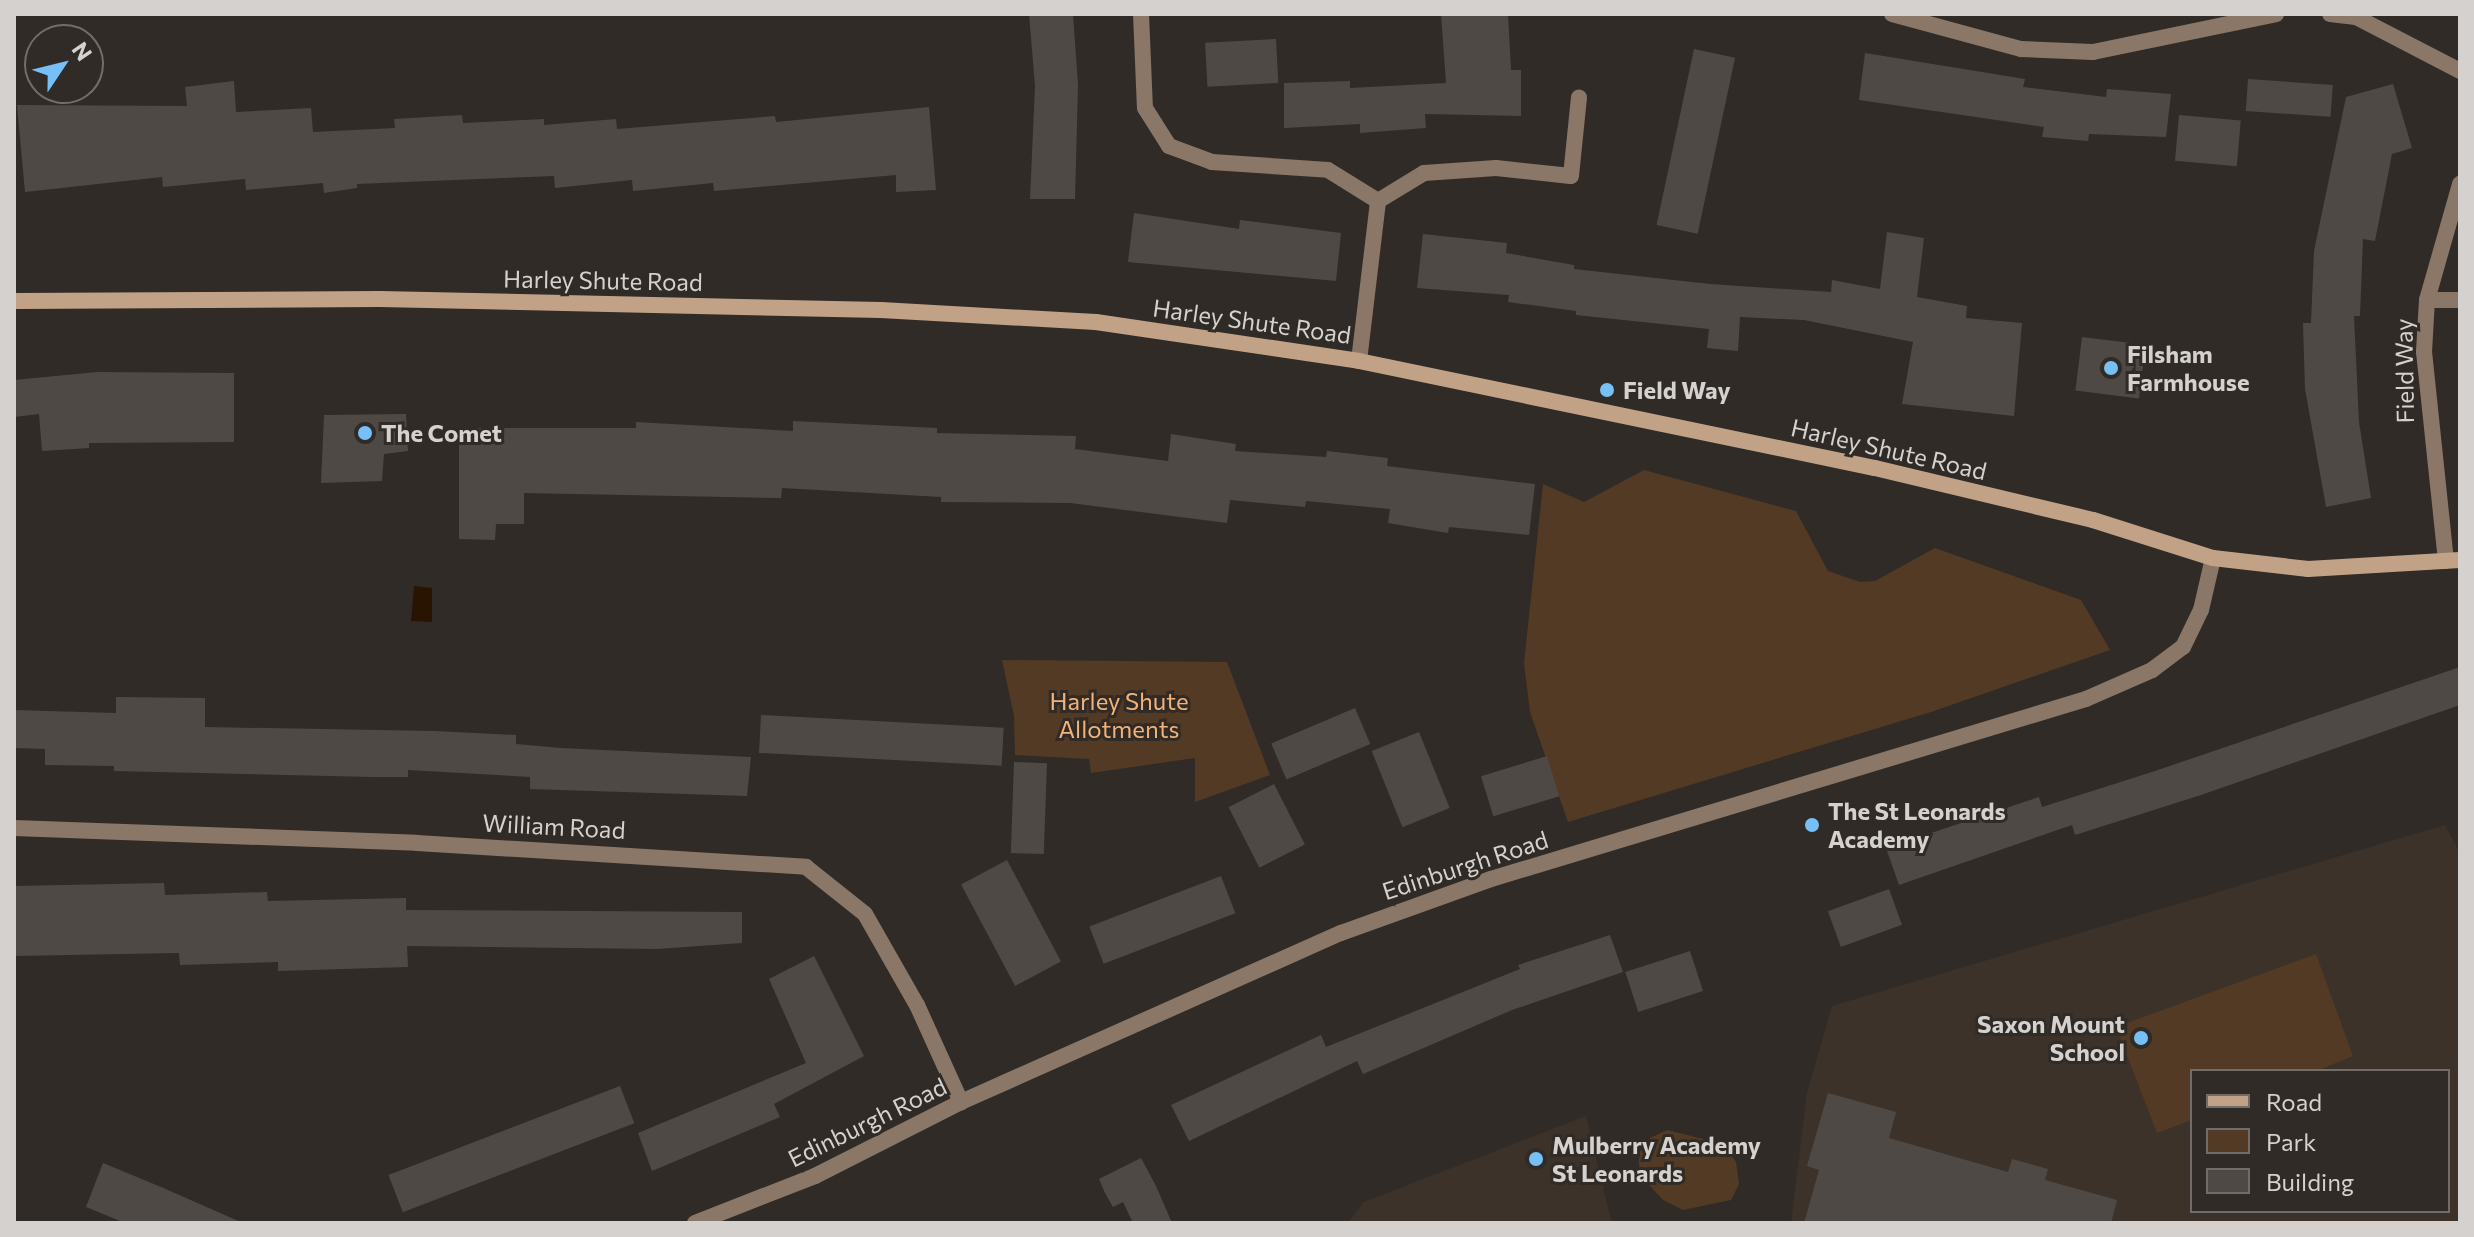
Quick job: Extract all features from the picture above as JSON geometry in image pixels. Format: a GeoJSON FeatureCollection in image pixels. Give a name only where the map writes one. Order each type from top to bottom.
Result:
{"type":"FeatureCollection","features":[{"type":"Feature","properties":{"kind":"main road","name":"Harley Shute Road"},"geometry":{"type":"LineString","coordinates":[[14,301],[380,299],[881,310],[1096,322],[1359,361],[1875,468],[2093,520],[2213,558],[2308,569],[2453,560]]}},
{"type":"Feature","properties":{"kind":"street"},"geometry":{"type":"LineString","coordinates":[[1141,14],[1145,108],[1169,146],[1212,162],[1328,170],[1378,201]]}},
{"type":"Feature","properties":{"kind":"street"},"geometry":{"type":"LineString","coordinates":[[1892,14],[2021,49],[2093,52],[2276,14]]}},
{"type":"Feature","properties":{"kind":"street"},"geometry":{"type":"LineString","coordinates":[[2330,14],[2356,17],[2460,71]]}},
{"type":"Feature","properties":{"kind":"street"},"geometry":{"type":"LineString","coordinates":[[1378,201],[1424,173],[1496,168],[1571,176],[1579,97]]}},
{"type":"Feature","properties":{"kind":"street","name":"Field Way"},"geometry":{"type":"LineString","coordinates":[[2453,560],[2429,427],[2424,352],[2427,300],[2460,184]]}},
{"type":"Feature","properties":{"kind":"street"},"geometry":{"type":"LineString","coordinates":[[1359,361],[1378,201]]}},
{"type":"Feature","properties":{"kind":"street"},"geometry":{"type":"LineString","coordinates":[[2427,300],[2460,300]]}},
{"type":"Feature","properties":{"kind":"street","name":"Edinburgh Road"},"geometry":{"type":"LineString","coordinates":[[695,1223],[815,1176],[961,1102],[1341,933],[1491,879],[2086,699],[2152,670],[2183,647],[2201,610],[2213,558]]}},
{"type":"Feature","properties":{"kind":"street","name":"William Road"},"geometry":{"type":"LineString","coordinates":[[14,828],[432,844],[806,867],[865,914],[917,1005],[961,1102]]}},
{"type":"Feature","properties":{"kind":"shaded area"},"geometry":{"type":"Polygon","coordinates":[[[414,586],[432,588],[432,622],[411,621],[414,586]]]}},
{"type":"Feature","properties":{"kind":"shaded area","name":"Saxon Mount School"},"geometry":{"type":"Polygon","coordinates":[[[2445,825],[2460,853],[2460,1223],[1791,1223],[1807,1093],[1832,1006],[2445,825]]]}},
{"type":"Feature","properties":{"kind":"shaded area","name":"Mulberry Academy St Leonards"},"geometry":{"type":"Polygon","coordinates":[[[1586,1116],[1611,1220],[1616,1223],[1348,1223],[1364,1202],[1586,1116]]]}},
{"type":"Feature","properties":{"kind":"green space"},"geometry":{"type":"Polygon","coordinates":[[[1644,470],[1796,511],[1828,571],[1860,582],[1875,581],[1935,548],[2081,600],[2110,650],[1931,712],[1568,822],[1530,712],[1524,663],[1543,484],[1584,502],[1644,470]]]}},
{"type":"Feature","properties":{"kind":"green space","name":"Harley Shute Allotments"},"geometry":{"type":"Polygon","coordinates":[[[1002,660],[1227,662],[1270,775],[1195,802],[1195,758],[1091,773],[1089,759],[1015,755],[1014,716],[1002,660]]]}},
{"type":"Feature","properties":{"kind":"green space"},"geometry":{"type":"Polygon","coordinates":[[[2316,954],[2353,1056],[2321,1069],[2190,1069],[2190,1121],[2157,1133],[2116,1027],[2316,954]]]}},
{"type":"Feature","properties":{"kind":"green space"},"geometry":{"type":"Polygon","coordinates":[[[1667,1130],[1724,1144],[1736,1162],[1739,1184],[1731,1200],[1683,1210],[1663,1200],[1639,1174],[1639,1153],[1650,1138],[1667,1130]]]}},
{"type":"Feature","properties":{"kind":"building"},"geometry":{"type":"Polygon","coordinates":[[[1029,14],[1073,14],[1078,85],[1075,199],[1030,199],[1035,86],[1029,14]]]}},
{"type":"Feature","properties":{"kind":"building"},"geometry":{"type":"Polygon","coordinates":[[[1441,14],[1508,14],[1511,70],[1521,70],[1521,116],[1425,114],[1426,128],[1360,133],[1360,124],[1284,128],[1284,83],[1350,81],[1350,88],[1446,83],[1441,14]]]}},
{"type":"Feature","properties":{"kind":"building"},"geometry":{"type":"Polygon","coordinates":[[[1276,39],[1278,83],[1207,87],[1205,43],[1276,39]]]}},
{"type":"Feature","properties":{"kind":"building"},"geometry":{"type":"Polygon","coordinates":[[[1694,49],[1735,58],[1698,234],[1657,225],[1694,49]]]}},
{"type":"Feature","properties":{"kind":"building"},"geometry":{"type":"Polygon","coordinates":[[[1865,53],[2025,79],[2023,87],[2106,97],[2107,89],[2171,94],[2166,137],[2089,134],[2088,141],[2042,137],[2044,127],[1859,100],[1865,53]]]}},
{"type":"Feature","properties":{"kind":"building"},"geometry":{"type":"Polygon","coordinates":[[[2248,79],[2333,85],[2331,117],[2246,111],[2248,79]]]}},
{"type":"Feature","properties":{"kind":"building"},"geometry":{"type":"Polygon","coordinates":[[[234,81],[236,112],[311,108],[313,132],[395,128],[394,119],[462,115],[463,123],[544,119],[544,125],[616,119],[617,129],[775,116],[776,122],[929,107],[936,190],[896,192],[896,175],[714,191],[713,183],[633,191],[632,180],[555,188],[554,176],[357,184],[357,188],[324,193],[323,183],[246,190],[245,179],[163,187],[162,177],[25,192],[17,105],[187,106],[185,87],[234,81]]]}},
{"type":"Feature","properties":{"kind":"building"},"geometry":{"type":"Polygon","coordinates":[[[2393,84],[2412,148],[2392,154],[2375,241],[2363,239],[2360,316],[2354,316],[2359,422],[2371,498],[2326,507],[2305,389],[2303,323],[2311,323],[2314,251],[2346,97],[2393,84]]]}},
{"type":"Feature","properties":{"kind":"building"},"geometry":{"type":"Polygon","coordinates":[[[2179,115],[2241,120],[2237,166],[2175,161],[2179,115]]]}},
{"type":"Feature","properties":{"kind":"building"},"geometry":{"type":"Polygon","coordinates":[[[1134,213],[1239,229],[1240,220],[1341,233],[1336,281],[1128,262],[1134,213]]]}},
{"type":"Feature","properties":{"kind":"building"},"geometry":{"type":"Polygon","coordinates":[[[1887,232],[1924,238],[1917,297],[1967,306],[1966,318],[2022,323],[2014,416],[1902,404],[1913,342],[1804,320],[1740,317],[1738,351],[1707,348],[1709,329],[1576,315],[1576,311],[1508,302],[1509,295],[1417,288],[1423,234],[1507,243],[1506,253],[1574,265],[1574,269],[1710,284],[1831,292],[1832,280],[1880,289],[1887,232]]]}},
{"type":"Feature","properties":{"kind":"building","name":"Filsham Farmhouse"},"geometry":{"type":"Polygon","coordinates":[[[2082,337],[2146,345],[2139,398],[2075,391],[2082,337]]]}},
{"type":"Feature","properties":{"kind":"building"},"geometry":{"type":"Polygon","coordinates":[[[97,372],[234,373],[234,442],[89,443],[89,448],[42,451],[39,414],[14,417],[14,380],[97,372]]]}},
{"type":"Feature","properties":{"kind":"building","name":"The Comet"},"geometry":{"type":"Polygon","coordinates":[[[406,414],[408,451],[384,454],[382,481],[321,483],[324,415],[406,414]]]}},
{"type":"Feature","properties":{"kind":"building"},"geometry":{"type":"Polygon","coordinates":[[[793,421],[937,428],[937,433],[1076,436],[1075,449],[1168,461],[1171,434],[1236,444],[1235,451],[1326,457],[1327,451],[1388,458],[1387,466],[1535,484],[1529,535],[1449,527],[1448,533],[1388,523],[1390,509],[1306,501],[1305,507],[1230,500],[1227,523],[1070,503],[941,502],[941,497],[782,488],[781,498],[524,493],[524,524],[496,524],[495,540],[459,539],[459,428],[636,428],[636,422],[793,431],[793,421]]]}},
{"type":"Feature","properties":{"kind":"building"},"geometry":{"type":"Polygon","coordinates":[[[2460,667],[2460,705],[2201,795],[2075,835],[2072,825],[1899,885],[1886,848],[2039,797],[2042,807],[2460,667]]]}},
{"type":"Feature","properties":{"kind":"building"},"geometry":{"type":"Polygon","coordinates":[[[116,697],[205,698],[205,727],[516,735],[516,744],[751,757],[747,796],[530,789],[530,777],[408,770],[408,777],[114,771],[114,766],[45,765],[45,749],[14,748],[14,710],[116,713],[116,697]]]}},
{"type":"Feature","properties":{"kind":"building"},"geometry":{"type":"Polygon","coordinates":[[[1355,708],[1370,744],[1286,779],[1271,744],[1355,708]]]}},
{"type":"Feature","properties":{"kind":"building"},"geometry":{"type":"Polygon","coordinates":[[[761,715],[1004,728],[1002,766],[759,753],[761,715]]]}},
{"type":"Feature","properties":{"kind":"building"},"geometry":{"type":"Polygon","coordinates":[[[1419,732],[1450,808],[1402,827],[1372,751],[1419,732]]]}},
{"type":"Feature","properties":{"kind":"building"},"geometry":{"type":"Polygon","coordinates":[[[1547,756],[1559,796],[1493,816],[1481,776],[1547,756]]]}},
{"type":"Feature","properties":{"kind":"building"},"geometry":{"type":"Polygon","coordinates":[[[1014,762],[1047,763],[1044,854],[1011,853],[1014,762]]]}},
{"type":"Feature","properties":{"kind":"building"},"geometry":{"type":"Polygon","coordinates":[[[1274,784],[1305,845],[1259,868],[1229,807],[1274,784]]]}},
{"type":"Feature","properties":{"kind":"building"},"geometry":{"type":"Polygon","coordinates":[[[1007,860],[1061,962],[1015,986],[961,884],[1007,860]]]}},
{"type":"Feature","properties":{"kind":"building"},"geometry":{"type":"Polygon","coordinates":[[[1221,876],[1235,913],[1104,964],[1089,927],[1221,876]]]}},
{"type":"Feature","properties":{"kind":"building"},"geometry":{"type":"Polygon","coordinates":[[[164,883],[165,895],[267,892],[268,901],[406,898],[406,910],[742,912],[742,943],[657,949],[407,946],[408,967],[278,971],[278,962],[180,965],[179,953],[14,956],[14,886],[164,883]]]}},
{"type":"Feature","properties":{"kind":"building"},"geometry":{"type":"Polygon","coordinates":[[[1889,889],[1902,925],[1841,947],[1828,911],[1889,889]]]}},
{"type":"Feature","properties":{"kind":"building"},"geometry":{"type":"Polygon","coordinates":[[[1610,935],[1623,972],[1512,1010],[1363,1074],[1357,1061],[1189,1141],[1171,1105],[1321,1035],[1326,1047],[1520,969],[1518,965],[1610,935]]]}},
{"type":"Feature","properties":{"kind":"building"},"geometry":{"type":"Polygon","coordinates":[[[1690,951],[1703,991],[1638,1012],[1625,972],[1690,951]]]}},
{"type":"Feature","properties":{"kind":"building"},"geometry":{"type":"Polygon","coordinates":[[[814,956],[864,1056],[774,1104],[780,1117],[652,1171],[638,1133],[806,1063],[769,979],[814,956]]]}},
{"type":"Feature","properties":{"kind":"building"},"geometry":{"type":"Polygon","coordinates":[[[620,1086],[634,1123],[403,1212],[388,1175],[620,1086]]]}},
{"type":"Feature","properties":{"kind":"building"},"geometry":{"type":"Polygon","coordinates":[[[1828,1093],[1896,1112],[1889,1138],[2008,1172],[2012,1159],[2048,1169],[2045,1180],[2117,1200],[2111,1223],[1804,1223],[1819,1170],[1807,1166],[1828,1093]]]}},
{"type":"Feature","properties":{"kind":"building"},"geometry":{"type":"Polygon","coordinates":[[[1141,1158],[1172,1223],[1133,1223],[1123,1202],[1113,1207],[1105,1193],[1099,1179],[1141,1158]]]}},
{"type":"Feature","properties":{"kind":"building"},"geometry":{"type":"Polygon","coordinates":[[[103,1163],[243,1223],[125,1223],[86,1207],[103,1163]]]}},
{"type":"Feature","properties":{"kind":"place","name":"Filsham Farmhouse"},"geometry":{"type":"Point","coordinates":[2111,368]}},
{"type":"Feature","properties":{"kind":"place","name":"Field Way"},"geometry":{"type":"Point","coordinates":[1607,390]}},
{"type":"Feature","properties":{"kind":"place","name":"The Comet"},"geometry":{"type":"Point","coordinates":[365,433]}},
{"type":"Feature","properties":{"kind":"place","name":"The St Leonards Academy"},"geometry":{"type":"Point","coordinates":[1812,825]}},
{"type":"Feature","properties":{"kind":"place","name":"Saxon Mount School"},"geometry":{"type":"Point","coordinates":[2141,1038]}},
{"type":"Feature","properties":{"kind":"place","name":"Mulberry Academy St Leonards"},"geometry":{"type":"Point","coordinates":[1536,1159]}}]}
